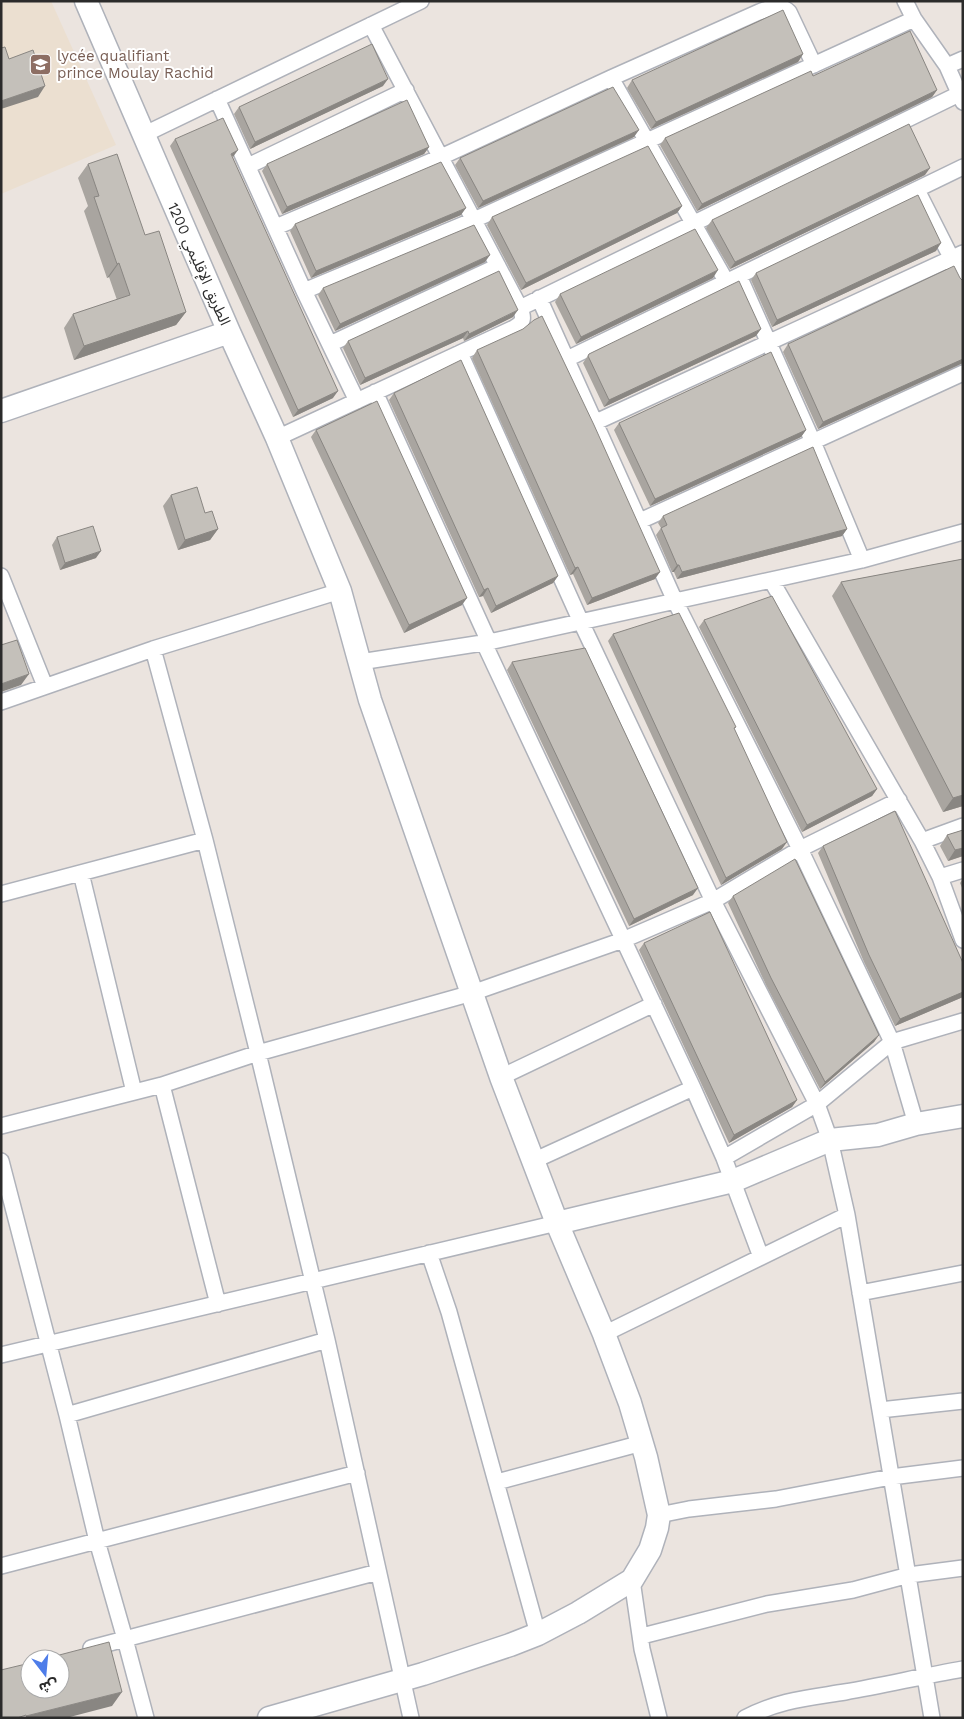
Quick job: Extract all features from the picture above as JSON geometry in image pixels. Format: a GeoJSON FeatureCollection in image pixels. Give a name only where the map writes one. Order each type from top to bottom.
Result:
{"type":"FeatureCollection","features":[{"type":"Feature","properties":{"kind":"street","name":"الطريق الإقليمي 1200"},"geometry":{"type":"LineString","coordinates":[[1,411],[229,332],[86,1]]}},
{"type":"Feature","properties":{"kind":"street"},"geometry":{"type":"LineString","coordinates":[[143,135],[421,1]]}},
{"type":"Feature","properties":{"kind":"street"},"geometry":{"type":"LineString","coordinates":[[520,308],[693,222],[961,98],[947,66],[914,19],[905,1]]}},
{"type":"Feature","properties":{"kind":"street"},"geometry":{"type":"LineString","coordinates":[[276,227],[441,157],[611,78],[776,6],[784,7],[789,12],[814,64]]}},
{"type":"Feature","properties":{"kind":"street"},"geometry":{"type":"LineString","coordinates":[[304,291],[474,220],[914,19]]}},
{"type":"Feature","properties":{"kind":"street"},"geometry":{"type":"LineString","coordinates":[[277,438],[519,325],[524,317],[371,25]]}},
{"type":"Feature","properties":{"kind":"street"},"geometry":{"type":"LineString","coordinates":[[947,66],[963,59]]}},
{"type":"Feature","properties":{"kind":"street"},"geometry":{"type":"LineString","coordinates":[[611,78],[693,222],[732,278],[769,342],[862,560]]}},
{"type":"Feature","properties":{"kind":"street"},"geometry":{"type":"LineString","coordinates":[[248,166],[406,90]]}},
{"type":"Feature","properties":{"kind":"street"},"geometry":{"type":"LineString","coordinates":[[217,99],[304,291],[357,401]]}},
{"type":"Feature","properties":{"kind":"street"},"geometry":{"type":"LineString","coordinates":[[567,359],[963,168]]}},
{"type":"Feature","properties":{"kind":"street"},"geometry":{"type":"LineString","coordinates":[[917,190],[957,256],[963,281]]}},
{"type":"Feature","properties":{"kind":"street"},"geometry":{"type":"LineString","coordinates":[[596,422],[957,256]]}},
{"type":"Feature","properties":{"kind":"street"},"geometry":{"type":"LineString","coordinates":[[330,344],[498,266]]}},
{"type":"Feature","properties":{"kind":"street"},"geometry":{"type":"LineString","coordinates":[[539,298],[675,601],[800,849],[892,1042],[916,1124]]}},
{"type":"Feature","properties":{"kind":"street"},"geometry":{"type":"LineString","coordinates":[[229,332],[277,438],[340,591],[370,700],[501,1077],[557,1223],[604,1334],[630,1403],[654,1486],[659,1515],[650,1550],[632,1580],[578,1613],[538,1634],[510,1645],[404,1679],[269,1718]]}},
{"type":"Feature","properties":{"kind":"street"},"geometry":{"type":"LineString","coordinates":[[460,353],[581,622],[713,901],[817,1104],[830,1140],[847,1215],[932,1718]]}},
{"type":"Feature","properties":{"kind":"street"},"geometry":{"type":"LineString","coordinates":[[640,521],[963,373]]}},
{"type":"Feature","properties":{"kind":"street"},"geometry":{"type":"LineString","coordinates":[[375,392],[623,940],[693,1088],[733,1180],[761,1257]]}},
{"type":"Feature","properties":{"kind":"street"},"geometry":{"type":"LineString","coordinates":[[360,662],[487,642],[581,622],[862,560],[963,532]]}},
{"type":"Feature","properties":{"kind":"street"},"geometry":{"type":"LineString","coordinates":[[1,576],[44,686]]}},
{"type":"Feature","properties":{"kind":"street"},"geometry":{"type":"LineString","coordinates":[[771,580],[922,840],[940,877],[963,940]]}},
{"type":"Feature","properties":{"kind":"street"},"geometry":{"type":"LineString","coordinates":[[1,702],[152,649],[340,591]]}},
{"type":"Feature","properties":{"kind":"street"},"geometry":{"type":"LineString","coordinates":[[152,649],[205,840],[258,1054],[327,1340],[378,1572],[404,1679],[411,1718]]}},
{"type":"Feature","properties":{"kind":"street"},"geometry":{"type":"LineString","coordinates":[[1,1126],[162,1085],[258,1054],[472,993],[623,940],[713,901],[800,849],[899,800]]}},
{"type":"Feature","properties":{"kind":"street"},"geometry":{"type":"LineString","coordinates":[[922,840],[963,826]]}},
{"type":"Feature","properties":{"kind":"street"},"geometry":{"type":"LineString","coordinates":[[1,894],[205,840]]}},
{"type":"Feature","properties":{"kind":"street"},"geometry":{"type":"LineString","coordinates":[[940,877],[963,870]]}},
{"type":"Feature","properties":{"kind":"street"},"geometry":{"type":"LineString","coordinates":[[81,873],[134,1092]]}},
{"type":"Feature","properties":{"kind":"street"},"geometry":{"type":"LineString","coordinates":[[501,1077],[654,1004]]}},
{"type":"Feature","properties":{"kind":"street"},"geometry":{"type":"LineString","coordinates":[[724,1158],[817,1104],[892,1042],[963,1021]]}},
{"type":"Feature","properties":{"kind":"street"},"geometry":{"type":"LineString","coordinates":[[162,1085],[218,1304]]}},
{"type":"Feature","properties":{"kind":"street"},"geometry":{"type":"LineString","coordinates":[[533,1161],[693,1088]]}},
{"type":"Feature","properties":{"kind":"street"},"geometry":{"type":"LineString","coordinates":[[1,1355],[733,1180],[830,1140],[878,1134],[916,1124],[963,1116]]}},
{"type":"Feature","properties":{"kind":"street"},"geometry":{"type":"LineString","coordinates":[[1,1161],[67,1414],[97,1541],[126,1639],[146,1718]]}},
{"type":"Feature","properties":{"kind":"street"},"geometry":{"type":"LineString","coordinates":[[604,1334],[847,1215]]}},
{"type":"Feature","properties":{"kind":"street"},"geometry":{"type":"LineString","coordinates":[[429,1254],[449,1312],[538,1634]]}},
{"type":"Feature","properties":{"kind":"street"},"geometry":{"type":"LineString","coordinates":[[860,1293],[963,1272]]}},
{"type":"Feature","properties":{"kind":"street"},"geometry":{"type":"LineString","coordinates":[[67,1414],[327,1340]]}},
{"type":"Feature","properties":{"kind":"street"},"geometry":{"type":"LineString","coordinates":[[880,1410],[963,1401]]}},
{"type":"Feature","properties":{"kind":"street"},"geometry":{"type":"LineString","coordinates":[[497,1482],[642,1444]]}},
{"type":"Feature","properties":{"kind":"street"},"geometry":{"type":"LineString","coordinates":[[659,1515],[689,1509],[776,1499],[891,1477],[963,1468]]}},
{"type":"Feature","properties":{"kind":"street"},"geometry":{"type":"LineString","coordinates":[[1,1566],[356,1473]]}},
{"type":"Feature","properties":{"kind":"street"},"geometry":{"type":"LineString","coordinates":[[642,1636],[767,1604],[853,1590],[909,1576],[963,1568]]}},
{"type":"Feature","properties":{"kind":"street"},"geometry":{"type":"LineString","coordinates":[[77,1651],[378,1572]]}},
{"type":"Feature","properties":{"kind":"street"},"geometry":{"type":"LineString","coordinates":[[632,1580],[642,1636],[642,1649],[660,1718]]}},
{"type":"Feature","properties":{"kind":"street"},"geometry":{"type":"LineString","coordinates":[[745,1718],[758,1711],[791,1700],[846,1692],[924,1675],[963,1669]]}},
{"type":"Feature","properties":{"kind":"shaded area","name":"lycée qualifiant prince Moulay Rachid"},"geometry":{"type":"Polygon","coordinates":[[[1,1],[51,1],[116,145],[1,194],[1,1]]]}},
{"type":"Feature","properties":{"kind":"building"},"geometry":{"type":"Polygon","coordinates":[[[783,10],[803,54],[656,122],[632,80],[783,10]]]}},
{"type":"Feature","properties":{"kind":"building"},"geometry":{"type":"Polygon","coordinates":[[[910,31],[937,90],[702,204],[665,138],[811,71],[813,76],[910,31]]]}},
{"type":"Feature","properties":{"kind":"building"},"geometry":{"type":"Polygon","coordinates":[[[372,44],[388,79],[255,142],[239,107],[372,44]]]}},
{"type":"Feature","properties":{"kind":"building"},"geometry":{"type":"Polygon","coordinates":[[[5,47],[9,59],[33,50],[45,86],[1,101],[1,48],[5,47]]]}},
{"type":"Feature","properties":{"kind":"building"},"geometry":{"type":"Polygon","coordinates":[[[613,87],[639,130],[483,201],[460,158],[613,87]]]}},
{"type":"Feature","properties":{"kind":"building"},"geometry":{"type":"Polygon","coordinates":[[[407,100],[429,147],[287,207],[267,164],[407,100]]]}},
{"type":"Feature","properties":{"kind":"building"},"geometry":{"type":"Polygon","coordinates":[[[223,118],[238,150],[231,154],[338,391],[298,410],[175,139],[223,118]]]}},
{"type":"Feature","properties":{"kind":"building"},"geometry":{"type":"Polygon","coordinates":[[[909,124],[930,168],[735,262],[712,220],[909,124]]]}},
{"type":"Feature","properties":{"kind":"building"},"geometry":{"type":"Polygon","coordinates":[[[648,146],[682,206],[526,283],[492,217],[648,146]]]}},
{"type":"Feature","properties":{"kind":"building"},"geometry":{"type":"Polygon","coordinates":[[[117,154],[145,235],[159,231],[186,312],[84,346],[73,314],[130,295],[119,263],[117,264],[94,197],[99,196],[88,164],[117,154]]]}},
{"type":"Feature","properties":{"kind":"building"},"geometry":{"type":"Polygon","coordinates":[[[441,162],[466,208],[316,271],[295,224],[441,162]]]}},
{"type":"Feature","properties":{"kind":"building"},"geometry":{"type":"Polygon","coordinates":[[[918,195],[941,243],[777,320],[756,273],[918,195]]]}},
{"type":"Feature","properties":{"kind":"building"},"geometry":{"type":"Polygon","coordinates":[[[474,225],[490,255],[340,324],[323,288],[474,225]]]}},
{"type":"Feature","properties":{"kind":"building"},"geometry":{"type":"Polygon","coordinates":[[[695,229],[718,270],[581,337],[560,294],[695,229]]]}},
{"type":"Feature","properties":{"kind":"building"},"geometry":{"type":"Polygon","coordinates":[[[954,266],[963,281],[963,359],[823,422],[788,344],[954,266]]]}},
{"type":"Feature","properties":{"kind":"building"},"geometry":{"type":"Polygon","coordinates":[[[499,271],[518,310],[469,334],[468,331],[365,378],[348,341],[499,271]]]}},
{"type":"Feature","properties":{"kind":"building"},"geometry":{"type":"Polygon","coordinates":[[[739,281],[761,329],[609,400],[588,356],[589,354],[739,281]]]}},
{"type":"Feature","properties":{"kind":"building"},"geometry":{"type":"Polygon","coordinates":[[[542,316],[594,425],[660,572],[592,598],[578,567],[575,568],[477,350],[523,329],[542,316]]]}},
{"type":"Feature","properties":{"kind":"building"},"geometry":{"type":"Polygon","coordinates":[[[771,352],[806,430],[655,499],[619,423],[771,352]]]}},
{"type":"Feature","properties":{"kind":"building"},"geometry":{"type":"Polygon","coordinates":[[[461,360],[558,576],[496,606],[488,588],[484,590],[394,393],[461,360]]]}},
{"type":"Feature","properties":{"kind":"building"},"geometry":{"type":"Polygon","coordinates":[[[377,401],[467,598],[409,625],[316,430],[377,401]]]}},
{"type":"Feature","properties":{"kind":"building"},"geometry":{"type":"Polygon","coordinates":[[[813,447],[847,529],[682,572],[661,528],[667,525],[663,516],[813,447]]]}},
{"type":"Feature","properties":{"kind":"building"},"geometry":{"type":"Polygon","coordinates":[[[197,487],[205,513],[212,511],[218,529],[185,540],[171,495],[197,487]]]}},
{"type":"Feature","properties":{"kind":"building"},"geometry":{"type":"Polygon","coordinates":[[[93,526],[101,551],[65,563],[57,537],[93,526]]]}},
{"type":"Feature","properties":{"kind":"building"},"geometry":{"type":"Polygon","coordinates":[[[963,559],[963,795],[953,798],[841,582],[963,559]]]}},
{"type":"Feature","properties":{"kind":"building"},"geometry":{"type":"Polygon","coordinates":[[[772,596],[877,789],[807,825],[704,620],[772,596]]]}},
{"type":"Feature","properties":{"kind":"building"},"geometry":{"type":"Polygon","coordinates":[[[679,613],[736,727],[734,728],[787,842],[726,878],[613,634],[679,613]]]}},
{"type":"Feature","properties":{"kind":"building"},"geometry":{"type":"Polygon","coordinates":[[[17,640],[29,674],[1,684],[1,645],[17,640]]]}},
{"type":"Feature","properties":{"kind":"building"},"geometry":{"type":"Polygon","coordinates":[[[585,648],[698,888],[634,919],[512,662],[585,648]]]}},
{"type":"Feature","properties":{"kind":"building"},"geometry":{"type":"Polygon","coordinates":[[[895,811],[963,963],[963,992],[900,1019],[869,955],[823,846],[895,811]]]}},
{"type":"Feature","properties":{"kind":"building"},"geometry":{"type":"Polygon","coordinates":[[[963,830],[963,848],[955,850],[947,835],[963,830]]]}},
{"type":"Feature","properties":{"kind":"building"},"geometry":{"type":"Polygon","coordinates":[[[795,859],[879,1035],[825,1082],[771,978],[733,896],[795,859]]]}},
{"type":"Feature","properties":{"kind":"building"},"geometry":{"type":"Polygon","coordinates":[[[710,912],[797,1100],[734,1135],[644,943],[710,912]]]}},
{"type":"Feature","properties":{"kind":"building"},"geometry":{"type":"Polygon","coordinates":[[[109,1642],[122,1692],[17,1718],[1,1718],[1,1670],[20,1665],[20,1699],[70,1699],[70,1652],[109,1642]]]}},
{"type":"Feature","properties":{"kind":"place","name":"lycée qualifiant prince Moulay Rachid"},"geometry":{"type":"Point","coordinates":[41,65]}}]}
